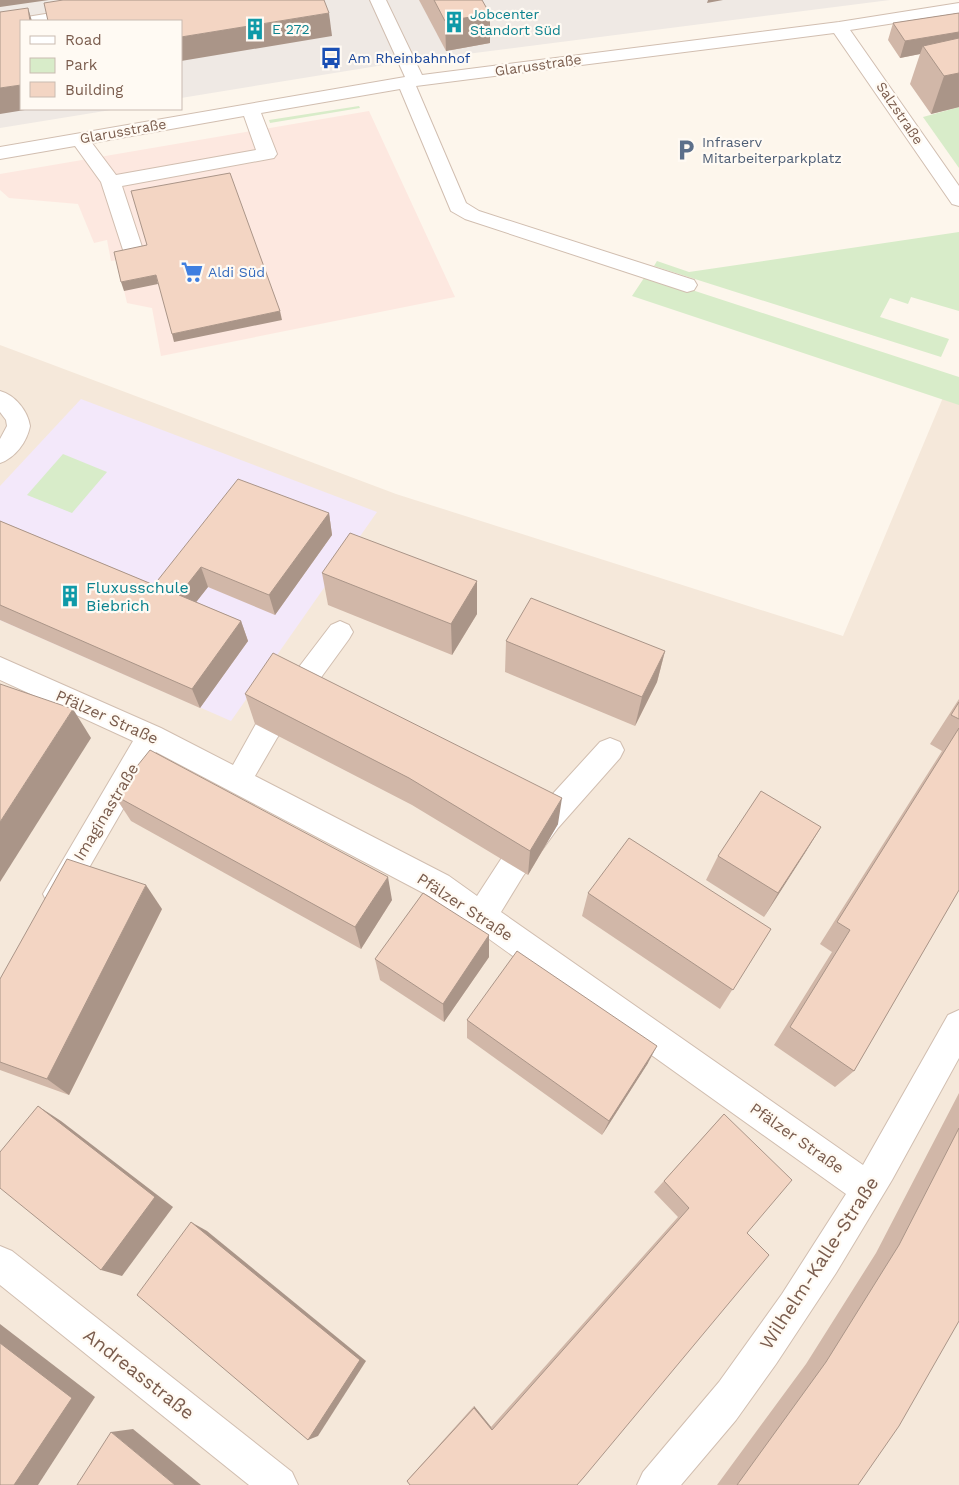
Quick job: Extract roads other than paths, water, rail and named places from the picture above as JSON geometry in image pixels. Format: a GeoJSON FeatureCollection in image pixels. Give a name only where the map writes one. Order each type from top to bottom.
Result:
{"type":"FeatureCollection","features":[{"type":"Feature","properties":{"kind":"street"},"geometry":{"type":"LineString","coordinates":[[378,0],[458,207],[472,215],[687,285]]}},
{"type":"Feature","properties":{"kind":"street","name":"Glarusstraße"},"geometry":{"type":"LineString","coordinates":[[0,153],[411,82],[839,27],[959,8]]}},
{"type":"Feature","properties":{"kind":"street"},"geometry":{"type":"LineString","coordinates":[[39,20],[100,11]]}},
{"type":"Feature","properties":{"kind":"street","name":"Salzstraße"},"geometry":{"type":"LineString","coordinates":[[839,27],[959,200]]}},
{"type":"Feature","properties":{"kind":"street"},"geometry":{"type":"LineString","coordinates":[[111,182],[267,154],[250,109]]}},
{"type":"Feature","properties":{"kind":"street"},"geometry":{"type":"LineString","coordinates":[[80,139],[111,182],[136,256]]}},
{"type":"Feature","properties":{"kind":"street"},"geometry":{"type":"LineString","coordinates":[[0,399],[12,409],[19,420],[20,430],[16,438],[0,454]]}},
{"type":"Feature","properties":{"kind":"street"},"geometry":{"type":"LineString","coordinates":[[238,781],[267,730],[340,632]]}},
{"type":"Feature","properties":{"kind":"street","name":"Pfälzer Straße"},"geometry":{"type":"LineString","coordinates":[[0,668],[151,736],[439,886],[868,1189]]}},
{"type":"Feature","properties":{"kind":"street","name":"Imaginastraße"},"geometry":{"type":"LineString","coordinates":[[45,915],[151,736]]}},
{"type":"Feature","properties":{"kind":"street"},"geometry":{"type":"LineString","coordinates":[[482,915],[513,866],[548,819],[610,750]]}},
{"type":"Feature","properties":{"kind":"street","name":"Wilhelm-Kalle-Straße"},"geometry":{"type":"LineString","coordinates":[[656,1485],[731,1396],[806,1286],[868,1189],[918,1105],[959,1026]]}},
{"type":"Feature","properties":{"kind":"street","name":"Andreasstraße"},"geometry":{"type":"LineString","coordinates":[[0,1263],[279,1485]]}},
{"type":"Feature","properties":{"kind":"place","name":"Jobcenter Standort Süd"},"geometry":{"type":"Point","coordinates":[454,22]}},
{"type":"Feature","properties":{"kind":"place","name":"E 272"},"geometry":{"type":"Point","coordinates":[255,29]}},
{"type":"Feature","properties":{"kind":"place","name":"Am Rheinbahnhof"},"geometry":{"type":"Point","coordinates":[331,58]}},
{"type":"Feature","properties":{"kind":"place","name":"Infraserv Mitarbeiterparkplatz"},"geometry":{"type":"Point","coordinates":[686,150]}},
{"type":"Feature","properties":{"kind":"place","name":"Aldi Süd"},"geometry":{"type":"Point","coordinates":[192,272]}},
{"type":"Feature","properties":{"kind":"place","name":"Fluxusschule Biebrich"},"geometry":{"type":"Point","coordinates":[70,596]}}]}
